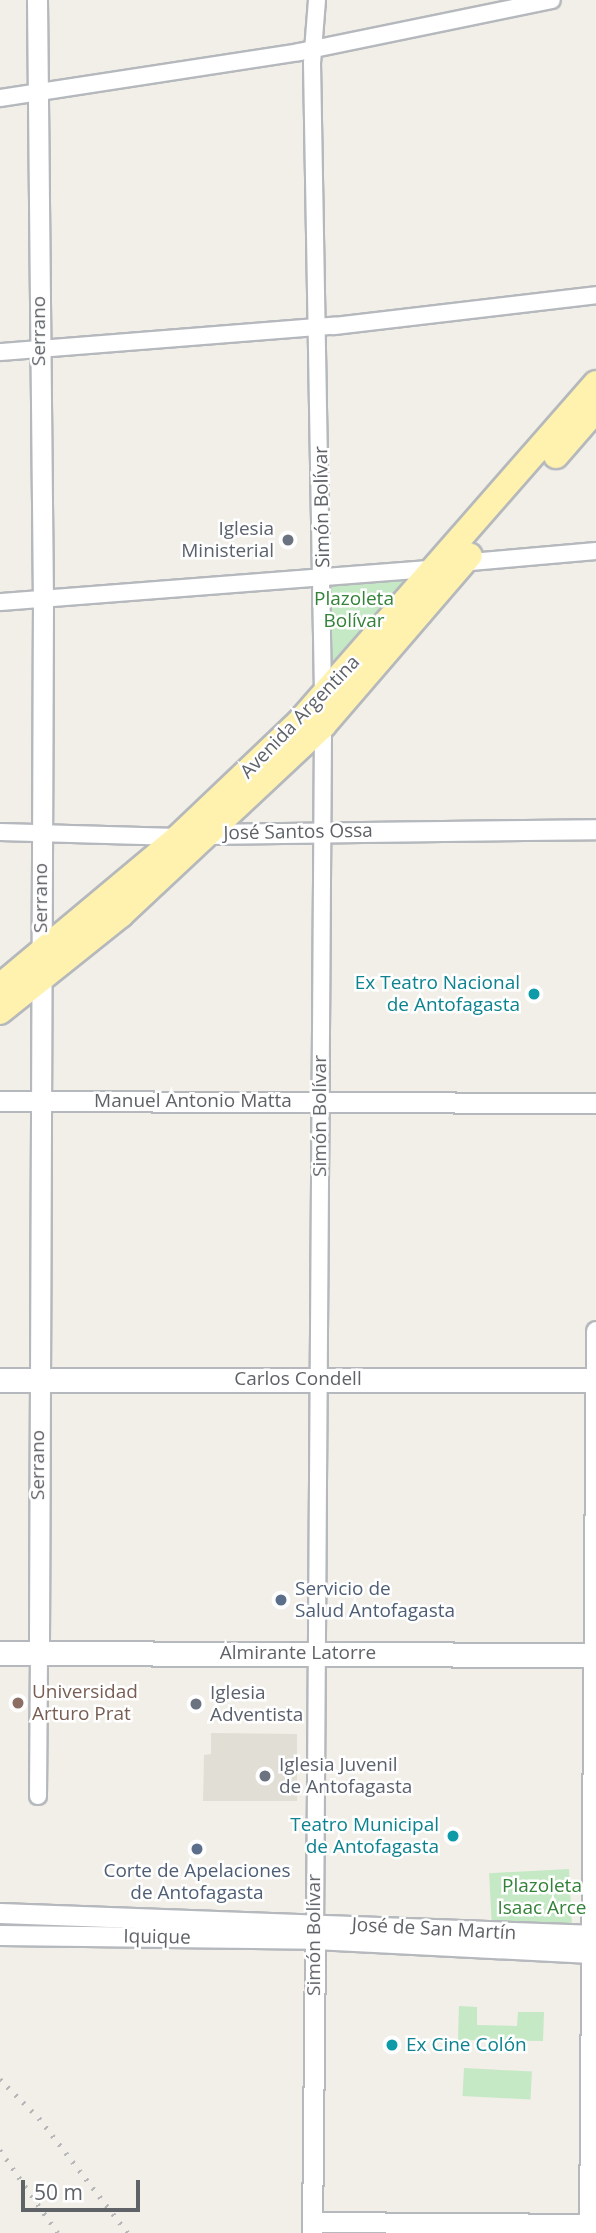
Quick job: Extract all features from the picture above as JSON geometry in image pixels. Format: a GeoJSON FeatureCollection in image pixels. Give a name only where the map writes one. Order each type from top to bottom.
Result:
{"type":"FeatureCollection","features":[{"type":"Feature","properties":{"kind":"main road","name":"Avenida Argentina"},"geometry":{"type":"LineString","coordinates":[[0,986],[177,837],[323,697],[438,568],[596,383]]}},
{"type":"Feature","properties":{"kind":"main road","name":"Avenida Argentina"},"geometry":{"type":"LineString","coordinates":[[0,1012],[121,915],[323,726],[596,410]]}},
{"type":"Feature","properties":{"kind":"main road","name":"Carlos Condell"},"geometry":{"type":"LineString","coordinates":[[0,1380],[596,1380]]}},
{"type":"Feature","properties":{"kind":"main road","name":"Almirante Latorre"},"geometry":{"type":"LineString","coordinates":[[0,1653],[595,1655]]}},
{"type":"Feature","properties":{"kind":"street","name":"Serrano"},"geometry":{"type":"LineString","coordinates":[[37,0],[43,599],[38,1796]]}},
{"type":"Feature","properties":{"kind":"street","name":"Simón Bolívar"},"geometry":{"type":"LineString","coordinates":[[312,2228],[314,1654],[324,578],[314,47],[317,0]]}},
{"type":"Feature","properties":{"kind":"street"},"geometry":{"type":"LineString","coordinates":[[0,97],[39,93],[314,47],[552,0]]}},
{"type":"Feature","properties":{"kind":"street"},"geometry":{"type":"LineString","coordinates":[[0,352],[318,327],[596,295]]}},
{"type":"Feature","properties":{"kind":"street"},"geometry":{"type":"LineString","coordinates":[[0,601],[324,578],[596,551]]}},
{"type":"Feature","properties":{"kind":"street","name":"José Santos Ossa"},"geometry":{"type":"LineString","coordinates":[[0,832],[41,831],[177,837],[206,834],[596,828]]}},
{"type":"Feature","properties":{"kind":"street","name":"Manuel Antonio Matta"},"geometry":{"type":"LineString","coordinates":[[0,1101],[596,1103]]}},
{"type":"Feature","properties":{"kind":"street"},"geometry":{"type":"LineString","coordinates":[[312,2228],[591,2227],[596,1331]]}},
{"type":"Feature","properties":{"kind":"street","name":"Iquique"},"geometry":{"type":"LineString","coordinates":[[0,1913],[315,1931]]}},
{"type":"Feature","properties":{"kind":"street","name":"Iquique"},"geometry":{"type":"LineString","coordinates":[[0,1935],[315,1931]]}},
{"type":"Feature","properties":{"kind":"street","name":"José de San Martín"},"geometry":{"type":"LineString","coordinates":[[315,1931],[593,1941]]}},
{"type":"Feature","properties":{"kind":"shaded area"},"geometry":{"type":"Polygon","coordinates":[[[211,1733],[297,1734],[297,1801],[203,1801],[204,1755],[211,1754],[211,1733]]]}},
{"type":"Feature","properties":{"kind":"green space","name":"Plazoleta Bolívar"},"geometry":{"type":"Polygon","coordinates":[[[438,568],[324,682],[324,578],[438,568]]]}},
{"type":"Feature","properties":{"kind":"green space","name":"Plazoleta Isaac Arce"},"geometry":{"type":"Polygon","coordinates":[[[569,1869],[572,1926],[492,1930],[489,1873],[569,1869]]]}},
{"type":"Feature","properties":{"kind":"green space"},"geometry":{"type":"Polygon","coordinates":[[[459,2006],[477,2007],[477,2025],[517,2026],[518,2012],[544,2012],[543,2041],[458,2040],[459,2006]]]}},
{"type":"Feature","properties":{"kind":"green space"},"geometry":{"type":"Polygon","coordinates":[[[464,2068],[532,2072],[530,2100],[463,2096],[464,2068]]]}},
{"type":"Feature","properties":{"kind":"railway"},"geometry":{"type":"LineString","coordinates":[[0,2079],[39,2118],[128,2233]]}},
{"type":"Feature","properties":{"kind":"railway"},"geometry":{"type":"LineString","coordinates":[[0,2150],[58,2233]]}},
{"type":"Feature","properties":{"kind":"place","name":"Iglesia Ministerial"},"geometry":{"type":"Point","coordinates":[288,540]}},
{"type":"Feature","properties":{"kind":"place","name":"Ex Teatro Nacional de Antofagasta"},"geometry":{"type":"Point","coordinates":[534,994]}},
{"type":"Feature","properties":{"kind":"place","name":"Servicio de Salud Antofagasta"},"geometry":{"type":"Point","coordinates":[281,1600]}},
{"type":"Feature","properties":{"kind":"place","name":"Universidad Arturo Prat"},"geometry":{"type":"Point","coordinates":[18,1703]}},
{"type":"Feature","properties":{"kind":"place","name":"Iglesia Adventista"},"geometry":{"type":"Point","coordinates":[196,1704]}},
{"type":"Feature","properties":{"kind":"place","name":"Iglesia Juvenil de Antofagasta"},"geometry":{"type":"Point","coordinates":[265,1776]}},
{"type":"Feature","properties":{"kind":"place","name":"Teatro Municipal de Antofagasta"},"geometry":{"type":"Point","coordinates":[453,1836]}},
{"type":"Feature","properties":{"kind":"place","name":"Corte de Apelaciones de Antofagasta"},"geometry":{"type":"Point","coordinates":[197,1849]}},
{"type":"Feature","properties":{"kind":"place","name":"Ex Cine Colón"},"geometry":{"type":"Point","coordinates":[392,2045]}}]}
